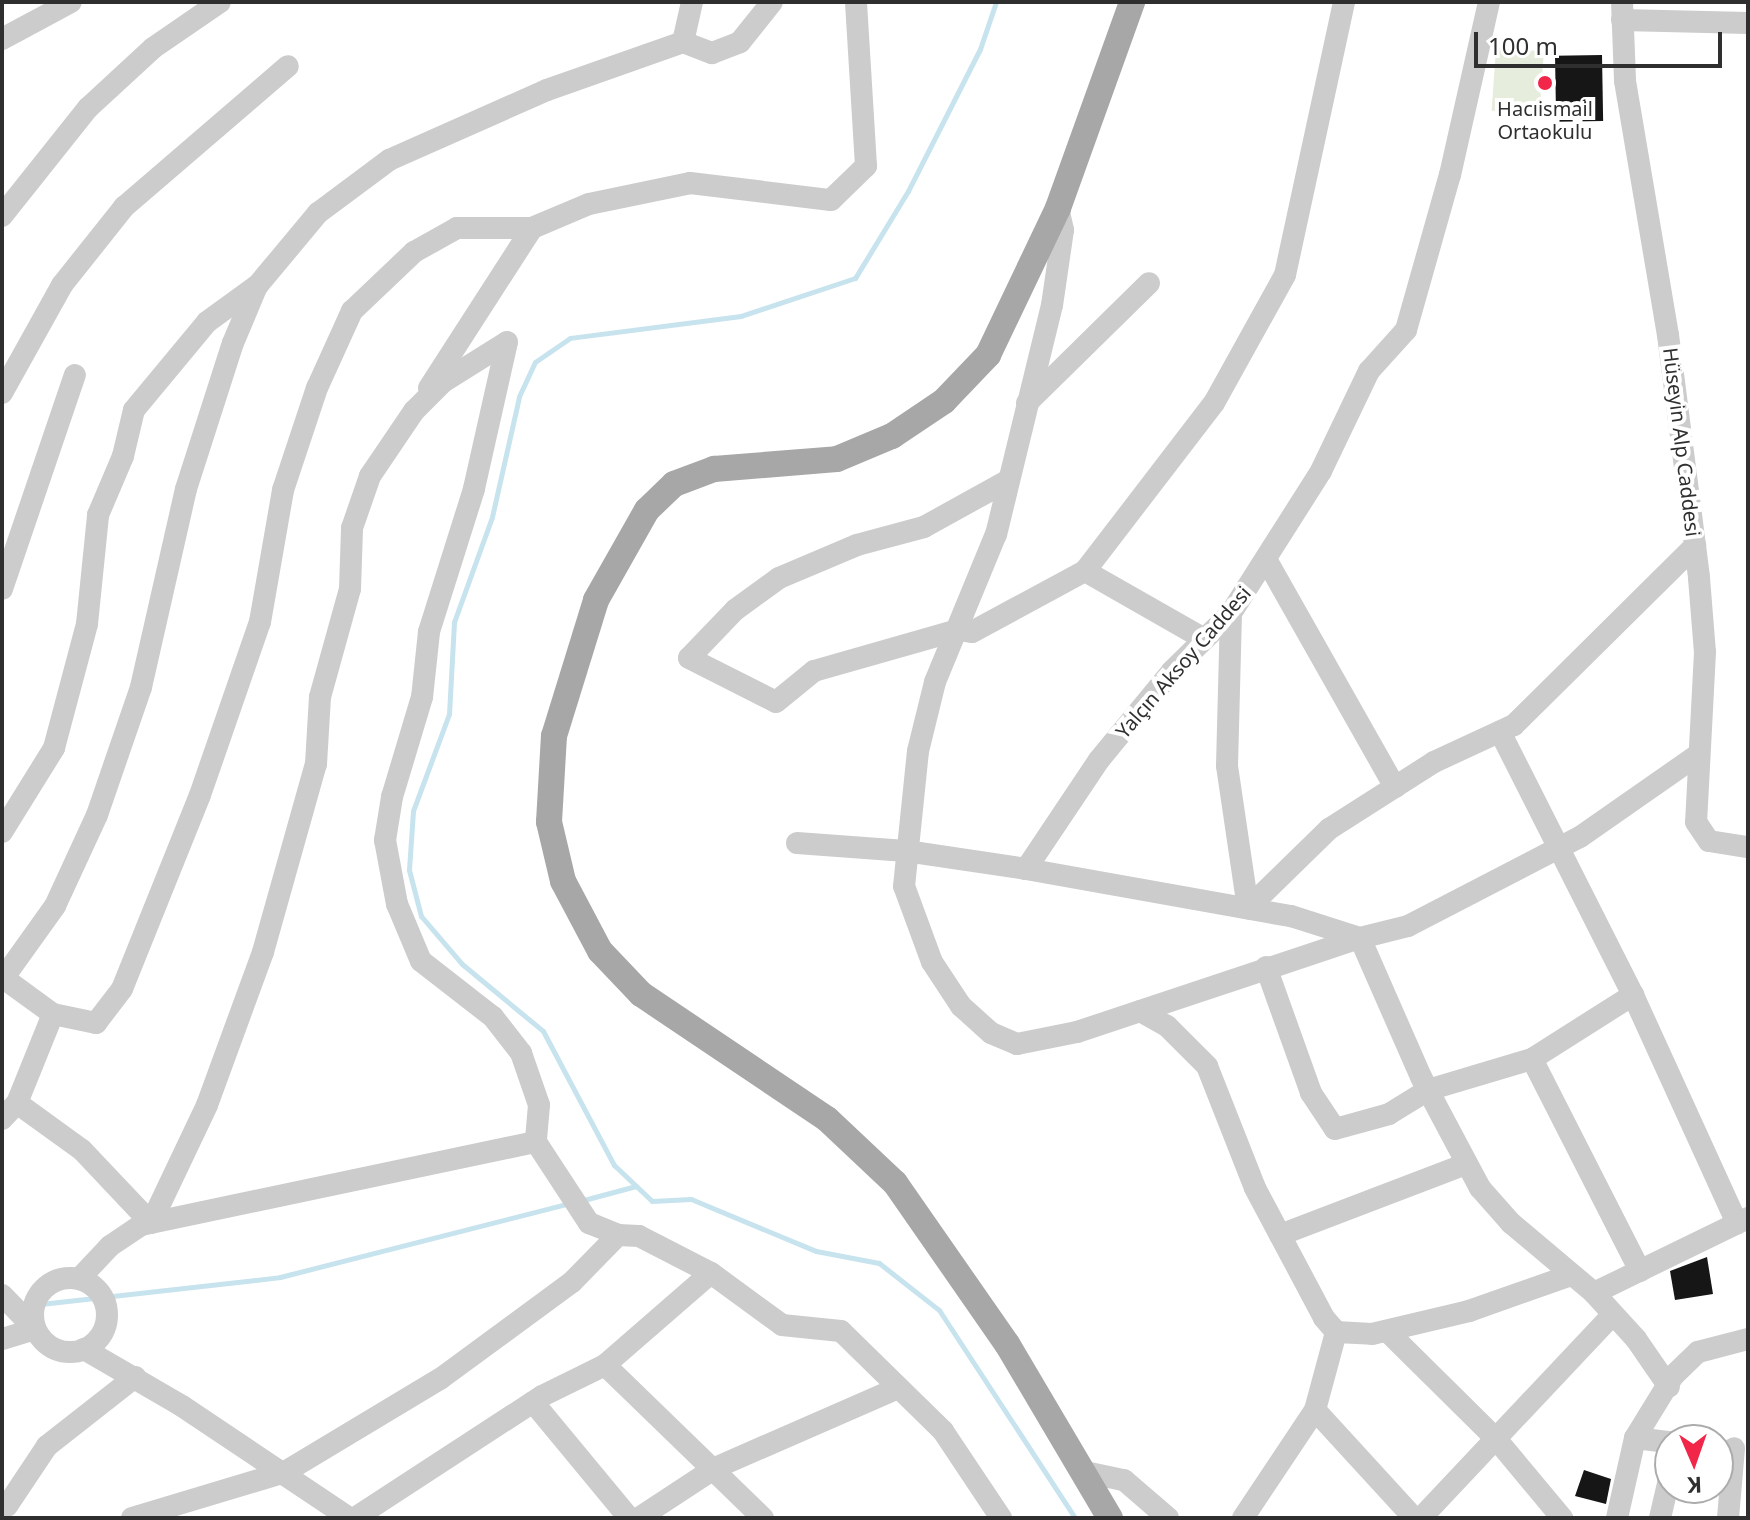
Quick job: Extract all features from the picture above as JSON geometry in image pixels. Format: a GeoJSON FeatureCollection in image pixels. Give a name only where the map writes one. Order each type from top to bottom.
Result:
{"type":"FeatureCollection","features":[{"type":"Feature","properties":{"kind":"main road"},"geometry":{"type":"LineString","coordinates":[[1110,1518],[1007,1344],[895,1183],[827,1119],[641,994],[600,951],[563,881],[549,822],[554,736],[596,600],[647,510],[674,484],[714,469],[837,459],[892,436],[944,401],[988,355],[1058,208],[1132,2]]}},
{"type":"Feature","properties":{"kind":"street"},"geometry":{"type":"LineString","coordinates":[[2,39],[71,2]]}},
{"type":"Feature","properties":{"kind":"street"},"geometry":{"type":"LineString","coordinates":[[2,216],[88,108],[153,48],[220,2]]}},
{"type":"Feature","properties":{"kind":"street"},"geometry":{"type":"LineString","coordinates":[[683,42],[692,2]]}},
{"type":"Feature","properties":{"kind":"street"},"geometry":{"type":"LineString","coordinates":[[2,832],[54,748],[87,624],[98,515],[123,456],[134,410],[207,322],[258,285],[318,213],[389,160],[547,90],[683,42],[712,53],[740,42],[772,2]]}},
{"type":"Feature","properties":{"kind":"street"},"geometry":{"type":"LineString","coordinates":[[258,285],[233,343],[186,489],[141,687],[97,815],[55,906],[2,978],[53,1014],[96,1023],[122,989],[144,941],[260,622],[288,475],[317,388],[352,311],[414,252],[457,228],[532,228],[589,204],[690,183],[831,200],[866,166],[856,2]]}},
{"type":"Feature","properties":{"kind":"street"},"geometry":{"type":"LineString","coordinates":[[1009,480],[924,527],[857,545],[779,578],[735,610],[689,658],[776,702],[814,671],[958,630],[972,632],[1085,571],[1214,403],[1285,275],[1344,2]]}},
{"type":"Feature","properties":{"kind":"street","name":"Yalçın Aksoy Caddesi"},"geometry":{"type":"LineString","coordinates":[[1026,869],[1099,760],[1204,639],[1231,613],[1267,561],[1321,471],[1369,371],[1406,330],[1450,175],[1489,2]]}},
{"type":"Feature","properties":{"kind":"street"},"geometry":{"type":"LineString","coordinates":[[1622,11],[1748,23]]}},
{"type":"Feature","properties":{"kind":"street","name":"Hüseyin Alp Caddesi"},"geometry":{"type":"LineString","coordinates":[[1622,11],[1625,81],[1668,335],[1705,652],[1696,822],[1709,841],[1748,847]]}},
{"type":"Feature","properties":{"kind":"street"},"geometry":{"type":"LineString","coordinates":[[2,393],[62,285],[124,207],[288,66]]}},
{"type":"Feature","properties":{"kind":"street"},"geometry":{"type":"LineString","coordinates":[[1058,208],[1060,261],[1009,480],[996,534],[935,682],[918,751],[906,851],[904,886],[932,962],[961,1006],[991,1033],[1017,1044],[1043,1042],[1266,967],[1408,926],[1559,847],[1699,754]]}},
{"type":"Feature","properties":{"kind":"street"},"geometry":{"type":"LineString","coordinates":[[151,1223],[207,1105],[263,952],[316,764],[320,697],[350,589],[352,528],[370,476],[532,228]]}},
{"type":"Feature","properties":{"kind":"street"},"geometry":{"type":"LineString","coordinates":[[1027,403],[1149,283]]}},
{"type":"Feature","properties":{"kind":"street"},"geometry":{"type":"LineString","coordinates":[[414,411],[443,382],[507,342],[474,489],[429,632],[422,697],[392,797],[385,840],[397,904],[421,961],[493,1017],[521,1053],[539,1105],[536,1142],[589,1223],[618,1235],[639,1236],[711,1273],[782,1325],[841,1331],[896,1389],[943,1431],[1001,1518]]}},
{"type":"Feature","properties":{"kind":"street"},"geometry":{"type":"LineString","coordinates":[[2,589],[75,375]]}},
{"type":"Feature","properties":{"kind":"street"},"geometry":{"type":"LineString","coordinates":[[1248,908],[1329,829],[1434,762],[1500,732],[1537,704],[1695,546]]}},
{"type":"Feature","properties":{"kind":"street"},"geometry":{"type":"LineString","coordinates":[[1267,561],[1395,787]]}},
{"type":"Feature","properties":{"kind":"street"},"geometry":{"type":"LineString","coordinates":[[1085,571],[1204,639]]}},
{"type":"Feature","properties":{"kind":"street"},"geometry":{"type":"LineString","coordinates":[[1231,613],[1227,766],[1248,908]]}},
{"type":"Feature","properties":{"kind":"street"},"geometry":{"type":"LineString","coordinates":[[1500,732],[1742,1220],[1594,1293]]}},
{"type":"Feature","properties":{"kind":"street"},"geometry":{"type":"LineString","coordinates":[[797,843],[906,851],[1026,869],[1248,908],[1360,938]]}},
{"type":"Feature","properties":{"kind":"street"},"geometry":{"type":"LineString","coordinates":[[1360,938],[1428,1090],[1466,1164],[1511,1223],[1594,1293],[1669,1387]]}},
{"type":"Feature","properties":{"kind":"street"},"geometry":{"type":"LineString","coordinates":[[1266,967],[1311,1093],[1335,1129],[1389,1114],[1428,1090],[1532,1059],[1633,995]]}},
{"type":"Feature","properties":{"kind":"street"},"geometry":{"type":"LineString","coordinates":[[1140,1011],[1167,1026],[1207,1066],[1280,1235],[1336,1332],[1315,1410],[1247,1517]]}},
{"type":"Feature","properties":{"kind":"street"},"geometry":{"type":"LineString","coordinates":[[53,1014],[9,1111],[82,1150],[151,1223]]}},
{"type":"Feature","properties":{"kind":"street"},"geometry":{"type":"LineString","coordinates":[[1532,1059],[1640,1271]]}},
{"type":"Feature","properties":{"kind":"street"},"geometry":{"type":"LineString","coordinates":[[79,1279],[110,1246],[151,1223],[536,1142]]}},
{"type":"Feature","properties":{"kind":"street"},"geometry":{"type":"LineString","coordinates":[[1280,1235],[1466,1164]]}},
{"type":"Feature","properties":{"kind":"street"},"geometry":{"type":"LineString","coordinates":[[132,1518],[285,1472],[440,1379],[572,1282],[618,1235]]}},
{"type":"Feature","properties":{"kind":"street"},"geometry":{"type":"LineString","coordinates":[[2,1295],[61,1351],[84,1349],[135,1377],[352,1518],[533,1402],[605,1365],[711,1273]]}},
{"type":"Feature","properties":{"kind":"street"},"geometry":{"type":"LineString","coordinates":[[1336,1332],[1387,1331],[1469,1311],[1571,1275]]}},
{"type":"Feature","properties":{"kind":"street"},"geometry":{"type":"LineString","coordinates":[[35,1329],[38,1295],[56,1280],[79,1279],[99,1291],[107,1312],[101,1334],[84,1349]]}},
{"type":"Feature","properties":{"kind":"street"},"geometry":{"type":"LineString","coordinates":[[1421,1518],[1613,1314]]}},
{"type":"Feature","properties":{"kind":"street"},"geometry":{"type":"LineString","coordinates":[[2,1339],[35,1329]]}},
{"type":"Feature","properties":{"kind":"street"},"geometry":{"type":"LineString","coordinates":[[1387,1331],[1497,1440],[1562,1518]]}},
{"type":"Feature","properties":{"kind":"street"},"geometry":{"type":"LineString","coordinates":[[1617,1518],[1635,1438],[1673,1376],[1698,1352],[1748,1339]]}},
{"type":"Feature","properties":{"kind":"street"},"geometry":{"type":"LineString","coordinates":[[605,1365],[715,1468],[763,1518]]}},
{"type":"Feature","properties":{"kind":"street"},"geometry":{"type":"LineString","coordinates":[[9,1508],[47,1446],[135,1377]]}},
{"type":"Feature","properties":{"kind":"street"},"geometry":{"type":"LineString","coordinates":[[639,1518],[715,1468],[896,1389]]}},
{"type":"Feature","properties":{"kind":"street"},"geometry":{"type":"LineString","coordinates":[[533,1402],[629,1518]]}},
{"type":"Feature","properties":{"kind":"street"},"geometry":{"type":"LineString","coordinates":[[1315,1410],[1414,1518]]}},
{"type":"Feature","properties":{"kind":"street"},"geometry":{"type":"LineString","coordinates":[[1635,1438],[1654,1440]]}},
{"type":"Feature","properties":{"kind":"street"},"geometry":{"type":"LineString","coordinates":[[1085,1472],[1124,1480],[1168,1518]]}},
{"type":"Feature","properties":{"kind":"green space"},"geometry":{"type":"Polygon","coordinates":[[[1496,48],[1544,51],[1539,114],[1492,111],[1496,48]]]}},
{"type":"Feature","properties":{"kind":"building"},"geometry":{"type":"Polygon","coordinates":[[[1602,55],[1603,121],[1556,122],[1555,56],[1602,55]]]}},
{"type":"Feature","properties":{"kind":"building"},"geometry":{"type":"Polygon","coordinates":[[[1707,1257],[1713,1294],[1675,1300],[1670,1271],[1707,1257]]]}},
{"type":"Feature","properties":{"kind":"building"},"geometry":{"type":"Polygon","coordinates":[[[1584,1470],[1611,1479],[1606,1504],[1575,1496],[1584,1470]]]}},
{"type":"Feature","properties":{"kind":"waterway"},"geometry":{"type":"LineString","coordinates":[[996,2],[980,49],[908,191],[855,278],[741,316],[570,338],[535,362],[519,397],[492,517],[454,622],[449,714],[413,811],[409,870],[421,916],[462,964],[543,1031],[614,1165],[652,1201],[691,1199],[816,1251],[879,1263],[939,1310],[1075,1518]]}},
{"type":"Feature","properties":{"kind":"waterway"},"geometry":{"type":"LineString","coordinates":[[580,1201],[636,1186]]}},
{"type":"Feature","properties":{"kind":"waterway"},"geometry":{"type":"LineString","coordinates":[[23,1306],[280,1277],[570,1203]]}},
{"type":"Feature","properties":{"kind":"place","name":"Hacıismail Ortaokulu"},"geometry":{"type":"Point","coordinates":[1545,83]}}]}
